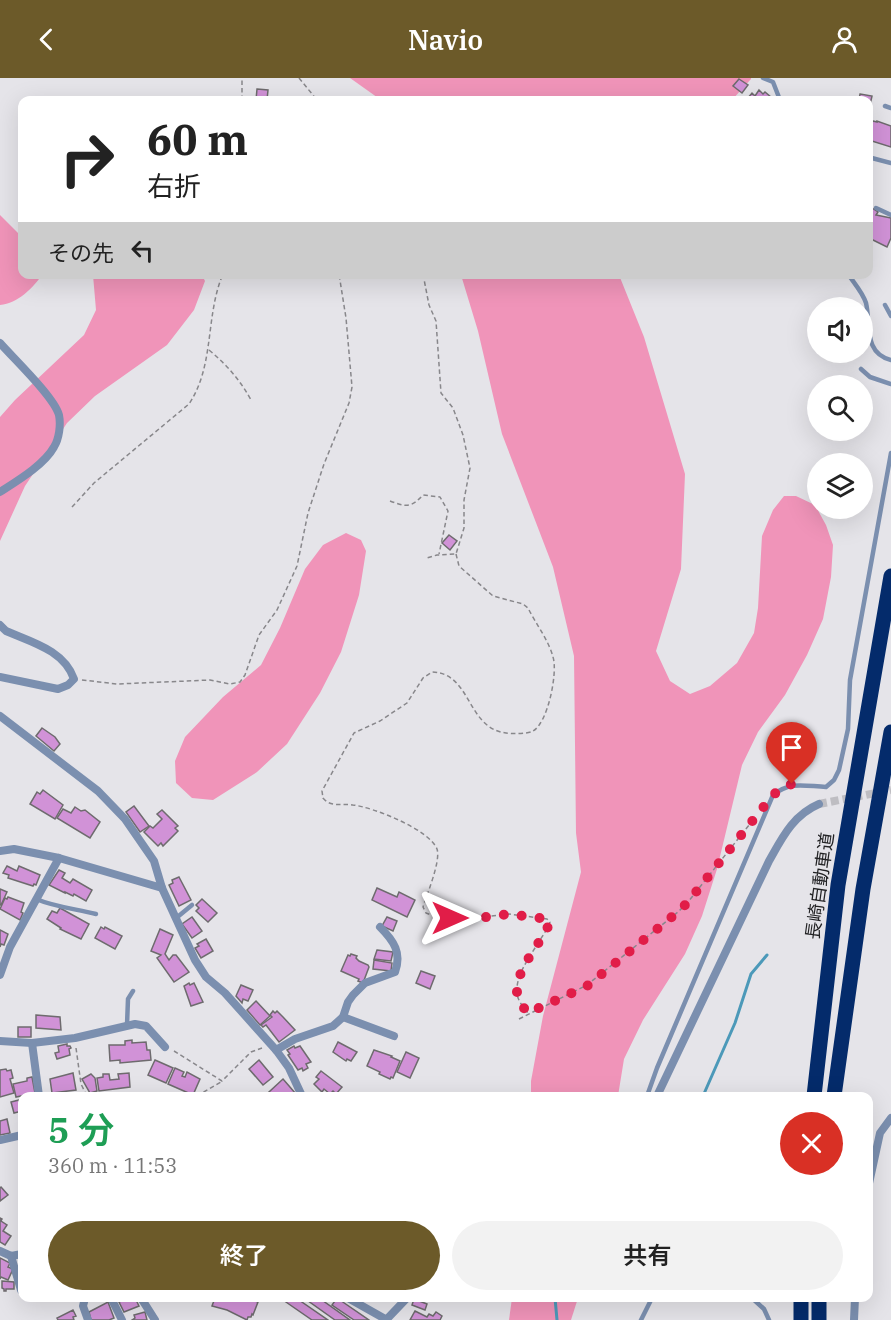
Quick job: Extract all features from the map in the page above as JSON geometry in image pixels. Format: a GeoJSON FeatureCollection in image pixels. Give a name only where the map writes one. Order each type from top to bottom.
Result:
{"type":"FeatureCollection","features":[{"type":"Feature","properties":{"kind":"highway","name":"長崎自動車道"},"geometry":{"type":"LineString","coordinates":[[814,1092],[838,885],[891,576]]}},
{"type":"Feature","properties":{"kind":"highway"},"geometry":{"type":"LineString","coordinates":[[835,1092],[863,889],[891,732]]}},
{"type":"Feature","properties":{"kind":"highway"},"geometry":{"type":"LineString","coordinates":[[801,1302],[801,1320]]}},
{"type":"Feature","properties":{"kind":"highway"},"geometry":{"type":"LineString","coordinates":[[819,1302],[819,1320]]}},
{"type":"Feature","properties":{"kind":"street"},"geometry":{"type":"LineString","coordinates":[[0,343],[49,398],[58,414],[60,427],[54,447],[45,458],[22,478],[0,492]]}},
{"type":"Feature","properties":{"kind":"street"},"geometry":{"type":"LineString","coordinates":[[0,625],[6,631],[60,656],[74,679],[68,686],[58,689],[0,676]]}},
{"type":"Feature","properties":{"kind":"street"},"geometry":{"type":"LineString","coordinates":[[0,716],[98,791],[125,819],[154,861],[175,920],[195,960],[206,977],[225,993],[274,1047],[289,1068],[300,1092]]}},
{"type":"Feature","properties":{"kind":"street"},"geometry":{"type":"LineString","coordinates":[[659,1092],[769,861],[788,827],[807,810],[819,804]]}},
{"type":"Feature","properties":{"kind":"street"},"geometry":{"type":"LineString","coordinates":[[0,851],[14,849],[59,858],[162,888]]}},
{"type":"Feature","properties":{"kind":"street"},"geometry":{"type":"LineString","coordinates":[[0,975],[10,946],[59,858]]}},
{"type":"Feature","properties":{"kind":"street"},"geometry":{"type":"LineString","coordinates":[[274,1047],[333,1026],[343,1017],[348,1002],[365,983],[395,972],[399,961],[393,939],[380,927]]}},
{"type":"Feature","properties":{"kind":"street"},"geometry":{"type":"LineString","coordinates":[[343,1017],[394,1036]]}},
{"type":"Feature","properties":{"kind":"street"},"geometry":{"type":"LineString","coordinates":[[0,1041],[32,1043],[75,1038],[135,1024],[146,1026],[165,1047]]}},
{"type":"Feature","properties":{"kind":"street"},"geometry":{"type":"LineString","coordinates":[[32,1043],[38,1092]]}},
{"type":"Feature","properties":{"kind":"street"},"geometry":{"type":"LineString","coordinates":[[873,1165],[880,1133],[891,1118]]}},
{"type":"Feature","properties":{"kind":"street"},"geometry":{"type":"LineString","coordinates":[[0,1140],[18,1137]]}},
{"type":"Feature","properties":{"kind":"street"},"geometry":{"type":"LineString","coordinates":[[0,1251],[11,1256],[18,1255]]}},
{"type":"Feature","properties":{"kind":"street"},"geometry":{"type":"LineString","coordinates":[[11,1256],[18,1280]]}},
{"type":"Feature","properties":{"kind":"street"},"geometry":{"type":"LineString","coordinates":[[85,1302],[83,1306],[87,1320]]}},
{"type":"Feature","properties":{"kind":"street"},"geometry":{"type":"LineString","coordinates":[[113,1302],[122,1320]]}},
{"type":"Feature","properties":{"kind":"street"},"geometry":{"type":"LineString","coordinates":[[144,1302],[155,1320]]}},
{"type":"Feature","properties":{"kind":"street"},"geometry":{"type":"LineString","coordinates":[[355,1302],[386,1320],[402,1302]]}},
{"type":"Feature","properties":{"kind":"street"},"geometry":{"type":"LineString","coordinates":[[854,1320],[855,1302]]}},
{"type":"Feature","properties":{"kind":"lane"},"geometry":{"type":"LineString","coordinates":[[763,78],[773,82],[778,96]]}},
{"type":"Feature","properties":{"kind":"lane"},"geometry":{"type":"LineString","coordinates":[[885,106],[891,108]]}},
{"type":"Feature","properties":{"kind":"lane"},"geometry":{"type":"LineString","coordinates":[[873,158],[891,163]]}},
{"type":"Feature","properties":{"kind":"lane"},"geometry":{"type":"LineString","coordinates":[[876,208],[891,215]]}},
{"type":"Feature","properties":{"kind":"lane"},"geometry":{"type":"LineString","coordinates":[[852,279],[865,301],[868,337],[874,349],[886,359],[891,360]]}},
{"type":"Feature","properties":{"kind":"lane"},"geometry":{"type":"LineString","coordinates":[[885,305],[891,316]]}},
{"type":"Feature","properties":{"kind":"lane"},"geometry":{"type":"LineString","coordinates":[[861,369],[870,377],[891,384]]}},
{"type":"Feature","properties":{"kind":"lane"},"geometry":{"type":"LineString","coordinates":[[648,1092],[773,795],[792,784],[826,787],[834,780],[839,770],[848,729],[850,680],[891,453]]}},
{"type":"Feature","properties":{"kind":"lane"},"geometry":{"type":"LineString","coordinates":[[36,899],[96,914]]}},
{"type":"Feature","properties":{"kind":"lane"},"geometry":{"type":"LineString","coordinates":[[175,920],[192,905]]}},
{"type":"Feature","properties":{"kind":"lane"},"geometry":{"type":"LineString","coordinates":[[127,1025],[128,999],[134,991]]}},
{"type":"Feature","properties":{"kind":"lane"},"geometry":{"type":"LineString","coordinates":[[641,1320],[650,1302]]}},
{"type":"Feature","properties":{"kind":"lane"},"geometry":{"type":"LineString","coordinates":[[756,1302],[764,1309],[769,1320]]}},
{"type":"Feature","properties":{"kind":"path"},"geometry":{"type":"LineString","coordinates":[[242,78],[242,96]]}},
{"type":"Feature","properties":{"kind":"path"},"geometry":{"type":"LineString","coordinates":[[299,78],[314,96]]}},
{"type":"Feature","properties":{"kind":"path"},"geometry":{"type":"LineString","coordinates":[[72,507],[94,483],[189,404],[198,390],[208,349],[217,288],[221,279]]}},
{"type":"Feature","properties":{"kind":"path"},"geometry":{"type":"LineString","coordinates":[[74,679],[117,684],[210,680],[230,684],[240,682],[245,675],[259,635],[277,610],[297,566],[308,513],[324,464],[349,403],[352,387],[340,279]]}},
{"type":"Feature","properties":{"kind":"path"},"geometry":{"type":"LineString","coordinates":[[424,279],[429,305],[436,321],[441,393],[453,408],[463,435],[470,468],[464,500],[464,528],[456,554],[459,566],[493,596],[523,604],[528,608],[553,657],[555,667],[549,702],[542,722],[533,731],[505,733],[488,726],[478,716],[456,681],[450,676],[432,672],[423,678],[407,703],[380,721],[354,733],[322,791],[322,798],[331,804],[341,806],[352,804],[388,815],[431,840],[437,850],[436,866],[423,907],[426,913],[437,917],[464,919],[509,914],[547,919],[550,922],[518,979],[516,994],[528,1013]]}},
{"type":"Feature","properties":{"kind":"path"},"geometry":{"type":"LineString","coordinates":[[208,349],[228,366],[241,382],[251,400]]}},
{"type":"Feature","properties":{"kind":"path"},"geometry":{"type":"LineString","coordinates":[[390,501],[402,506],[416,503],[423,495],[440,497],[448,511],[439,555]]}},
{"type":"Feature","properties":{"kind":"path"},"geometry":{"type":"LineString","coordinates":[[427,558],[456,554]]}},
{"type":"Feature","properties":{"kind":"path"},"geometry":{"type":"LineString","coordinates":[[519,1019],[587,986],[678,912],[759,813]]}},
{"type":"Feature","properties":{"kind":"path"},"geometry":{"type":"LineString","coordinates":[[75,1038],[78,1072],[85,1092]]}},
{"type":"Feature","properties":{"kind":"path"},"geometry":{"type":"LineString","coordinates":[[165,1047],[222,1081]]}},
{"type":"Feature","properties":{"kind":"path"},"geometry":{"type":"LineString","coordinates":[[204,1092],[222,1081],[251,1052],[274,1047]]}},
{"type":"Feature","properties":{"kind":"shaded area"},"geometry":{"type":"Polygon","coordinates":[[[350,78],[751,78],[736,96],[375,96],[350,78]]]}},
{"type":"Feature","properties":{"kind":"shaded area"},"geometry":{"type":"Polygon","coordinates":[[[0,215],[18,233],[18,279],[39,279],[24,294],[7,304],[0,305],[0,215]]]}},
{"type":"Feature","properties":{"kind":"shaded area"},"geometry":{"type":"Polygon","coordinates":[[[93,279],[204,279],[205,281],[194,310],[167,345],[95,396],[67,423],[25,486],[0,541],[0,417],[84,335],[96,310],[93,279]]]}},
{"type":"Feature","properties":{"kind":"shaded area"},"geometry":{"type":"Polygon","coordinates":[[[462,279],[621,279],[644,337],[685,474],[681,569],[656,651],[670,681],[690,694],[710,686],[737,663],[754,633],[758,608],[762,536],[773,510],[784,496],[796,496],[807,501],[807,519],[823,519],[833,545],[831,577],[823,619],[785,695],[758,732],[742,765],[717,869],[702,916],[685,954],[643,1020],[624,1059],[619,1092],[531,1092],[543,1016],[581,872],[576,833],[574,656],[553,567],[502,434],[478,331],[462,279]]]}},
{"type":"Feature","properties":{"kind":"shaded area"},"geometry":{"type":"Polygon","coordinates":[[[346,533],[361,540],[366,551],[359,595],[341,652],[320,693],[287,744],[257,772],[213,800],[192,798],[176,783],[175,761],[185,737],[223,697],[261,665],[280,628],[305,569],[323,545],[346,533]]]}},
{"type":"Feature","properties":{"kind":"shaded area"},"geometry":{"type":"Polygon","coordinates":[[[511,1302],[577,1302],[571,1320],[509,1320],[511,1302]]]}},
{"type":"Feature","properties":{"kind":"building"},"geometry":{"type":"Polygon","coordinates":[[[739,79],[748,85],[742,93],[733,86],[739,79]]]}},
{"type":"Feature","properties":{"kind":"building"},"geometry":{"type":"Polygon","coordinates":[[[257,89],[268,90],[267,96],[256,96],[257,89]]]}},
{"type":"Feature","properties":{"kind":"building"},"geometry":{"type":"Polygon","coordinates":[[[759,90],[770,96],[755,96],[759,90]]]}},
{"type":"Feature","properties":{"kind":"building"},"geometry":{"type":"Polygon","coordinates":[[[873,121],[891,126],[891,147],[873,141],[873,121]]]}},
{"type":"Feature","properties":{"kind":"building"},"geometry":{"type":"Polygon","coordinates":[[[873,209],[878,212],[876,215],[891,218],[891,238],[887,247],[873,240],[873,209]]]}},
{"type":"Feature","properties":{"kind":"building"},"geometry":{"type":"Polygon","coordinates":[[[449,535],[457,541],[450,550],[442,543],[449,535]]]}},
{"type":"Feature","properties":{"kind":"building"},"geometry":{"type":"Polygon","coordinates":[[[42,728],[55,737],[60,744],[54,751],[36,736],[42,728]]]}},
{"type":"Feature","properties":{"kind":"building"},"geometry":{"type":"Polygon","coordinates":[[[43,790],[63,805],[55,819],[30,804],[37,792],[40,794],[43,790]]]}},
{"type":"Feature","properties":{"kind":"building"},"geometry":{"type":"Polygon","coordinates":[[[134,806],[149,826],[140,832],[126,812],[134,806]]]}},
{"type":"Feature","properties":{"kind":"building"},"geometry":{"type":"Polygon","coordinates":[[[75,807],[81,811],[85,810],[100,822],[90,838],[57,818],[63,809],[71,813],[75,807]]]}},
{"type":"Feature","properties":{"kind":"building"},"geometry":{"type":"Polygon","coordinates":[[[162,810],[178,826],[175,828],[178,831],[163,846],[161,843],[158,846],[144,832],[150,826],[153,828],[162,819],[157,814],[162,810]]]}},
{"type":"Feature","properties":{"kind":"building"},"geometry":{"type":"Polygon","coordinates":[[[7,866],[17,871],[19,866],[40,875],[36,885],[8,878],[9,875],[3,873],[7,866]]]}},
{"type":"Feature","properties":{"kind":"building"},"geometry":{"type":"Polygon","coordinates":[[[59,870],[65,873],[62,878],[70,883],[73,879],[92,890],[86,901],[49,885],[59,870]]]}},
{"type":"Feature","properties":{"kind":"building"},"geometry":{"type":"Polygon","coordinates":[[[179,877],[191,900],[179,906],[169,885],[173,883],[172,880],[179,877]]]}},
{"type":"Feature","properties":{"kind":"building"},"geometry":{"type":"Polygon","coordinates":[[[377,888],[397,897],[399,892],[415,900],[407,917],[372,900],[377,888]]]}},
{"type":"Feature","properties":{"kind":"building"},"geometry":{"type":"Polygon","coordinates":[[[0,889],[7,892],[1,905],[0,905],[0,889]]]}},
{"type":"Feature","properties":{"kind":"building"},"geometry":{"type":"Polygon","coordinates":[[[5,898],[24,903],[20,920],[0,909],[5,898]]]}},
{"type":"Feature","properties":{"kind":"building"},"geometry":{"type":"Polygon","coordinates":[[[202,899],[217,913],[208,922],[196,911],[199,908],[196,905],[202,899]]]}},
{"type":"Feature","properties":{"kind":"building"},"geometry":{"type":"Polygon","coordinates":[[[60,908],[89,924],[81,939],[60,929],[47,919],[52,911],[57,913],[60,908]]]}},
{"type":"Feature","properties":{"kind":"building"},"geometry":{"type":"Polygon","coordinates":[[[192,917],[202,931],[192,938],[182,924],[192,917]]]}},
{"type":"Feature","properties":{"kind":"building"},"geometry":{"type":"Polygon","coordinates":[[[387,917],[397,921],[393,931],[382,926],[387,917]]]}},
{"type":"Feature","properties":{"kind":"building"},"geometry":{"type":"Polygon","coordinates":[[[101,927],[122,936],[115,949],[95,938],[101,927]]]}},
{"type":"Feature","properties":{"kind":"building"},"geometry":{"type":"Polygon","coordinates":[[[160,929],[173,935],[165,954],[169,960],[176,955],[189,972],[174,982],[157,958],[161,955],[151,951],[160,929]]]}},
{"type":"Feature","properties":{"kind":"building"},"geometry":{"type":"Polygon","coordinates":[[[0,930],[8,934],[4,945],[1,944],[0,947],[0,930]]]}},
{"type":"Feature","properties":{"kind":"building"},"geometry":{"type":"Polygon","coordinates":[[[206,939],[213,951],[201,958],[195,948],[199,946],[197,944],[206,939]]]}},
{"type":"Feature","properties":{"kind":"building"},"geometry":{"type":"Polygon","coordinates":[[[377,950],[393,952],[391,961],[374,959],[377,950]]]}},
{"type":"Feature","properties":{"kind":"building"},"geometry":{"type":"Polygon","coordinates":[[[348,955],[357,956],[359,961],[369,967],[363,983],[341,971],[348,955]]]}},
{"type":"Feature","properties":{"kind":"building"},"geometry":{"type":"Polygon","coordinates":[[[374,960],[392,963],[391,971],[373,969],[374,960]]]}},
{"type":"Feature","properties":{"kind":"building"},"geometry":{"type":"Polygon","coordinates":[[[421,971],[435,976],[430,989],[416,983],[421,971]]]}},
{"type":"Feature","properties":{"kind":"building"},"geometry":{"type":"Polygon","coordinates":[[[189,983],[190,985],[194,983],[203,1002],[191,1006],[184,986],[189,983]]]}},
{"type":"Feature","properties":{"kind":"building"},"geometry":{"type":"Polygon","coordinates":[[[241,985],[253,990],[248,1001],[243,999],[242,1003],[236,996],[241,985]]]}},
{"type":"Feature","properties":{"kind":"building"},"geometry":{"type":"Polygon","coordinates":[[[256,1001],[270,1016],[260,1025],[247,1010],[256,1001]]]}},
{"type":"Feature","properties":{"kind":"building"},"geometry":{"type":"Polygon","coordinates":[[[273,1011],[275,1013],[277,1011],[295,1030],[279,1042],[266,1025],[263,1027],[261,1025],[272,1017],[270,1015],[273,1011]]]}},
{"type":"Feature","properties":{"kind":"building"},"geometry":{"type":"Polygon","coordinates":[[[36,1015],[60,1017],[61,1030],[36,1028],[36,1015]]]}},
{"type":"Feature","properties":{"kind":"building"},"geometry":{"type":"Polygon","coordinates":[[[18,1027],[31,1027],[31,1037],[18,1037],[18,1027]]]}},
{"type":"Feature","properties":{"kind":"building"},"geometry":{"type":"Polygon","coordinates":[[[132,1040],[132,1043],[146,1042],[151,1060],[120,1063],[120,1060],[110,1061],[109,1045],[125,1045],[125,1041],[132,1040]]]}},
{"type":"Feature","properties":{"kind":"building"},"geometry":{"type":"Polygon","coordinates":[[[338,1042],[357,1052],[351,1061],[347,1059],[346,1061],[333,1052],[338,1042]]]}},
{"type":"Feature","properties":{"kind":"building"},"geometry":{"type":"Polygon","coordinates":[[[67,1044],[71,1048],[69,1049],[70,1055],[57,1059],[55,1053],[59,1052],[58,1046],[67,1044]]]}},
{"type":"Feature","properties":{"kind":"building"},"geometry":{"type":"Polygon","coordinates":[[[294,1046],[295,1048],[300,1046],[311,1062],[306,1064],[308,1068],[303,1071],[302,1068],[298,1070],[288,1055],[290,1054],[287,1050],[294,1046]]]}},
{"type":"Feature","properties":{"kind":"building"},"geometry":{"type":"Polygon","coordinates":[[[374,1050],[400,1061],[393,1078],[379,1074],[380,1072],[367,1066],[374,1050]]]}},
{"type":"Feature","properties":{"kind":"building"},"geometry":{"type":"Polygon","coordinates":[[[406,1052],[419,1058],[410,1078],[397,1072],[406,1052]]]}},
{"type":"Feature","properties":{"kind":"building"},"geometry":{"type":"Polygon","coordinates":[[[155,1060],[173,1068],[166,1083],[148,1075],[155,1060]]]}},
{"type":"Feature","properties":{"kind":"building"},"geometry":{"type":"Polygon","coordinates":[[[259,1060],[273,1077],[263,1085],[249,1069],[259,1060]]]}},
{"type":"Feature","properties":{"kind":"building"},"geometry":{"type":"Polygon","coordinates":[[[175,1068],[184,1072],[182,1076],[185,1077],[187,1072],[200,1079],[194,1092],[186,1092],[168,1084],[175,1068]]]}},
{"type":"Feature","properties":{"kind":"building"},"geometry":{"type":"Polygon","coordinates":[[[0,1070],[11,1070],[13,1078],[10,1079],[14,1093],[0,1097],[0,1070]]]}},
{"type":"Feature","properties":{"kind":"building"},"geometry":{"type":"Polygon","coordinates":[[[321,1071],[342,1087],[338,1092],[328,1092],[324,1089],[322,1092],[314,1084],[319,1079],[316,1077],[321,1071]]]}},
{"type":"Feature","properties":{"kind":"building"},"geometry":{"type":"Polygon","coordinates":[[[73,1073],[76,1090],[52,1092],[50,1079],[73,1073]]]}},
{"type":"Feature","properties":{"kind":"building"},"geometry":{"type":"Polygon","coordinates":[[[129,1073],[130,1087],[99,1091],[97,1078],[103,1077],[103,1074],[109,1074],[110,1080],[119,1079],[118,1074],[129,1073]]]}},
{"type":"Feature","properties":{"kind":"building"},"geometry":{"type":"Polygon","coordinates":[[[91,1074],[95,1078],[97,1091],[89,1092],[82,1079],[91,1074]]]}},
{"type":"Feature","properties":{"kind":"building"},"geometry":{"type":"Polygon","coordinates":[[[32,1077],[35,1092],[18,1092],[16,1097],[13,1084],[27,1081],[27,1078],[32,1077]]]}},
{"type":"Feature","properties":{"kind":"building"},"geometry":{"type":"Polygon","coordinates":[[[283,1079],[294,1092],[269,1092],[283,1079]]]}},
{"type":"Feature","properties":{"kind":"building"},"geometry":{"type":"Polygon","coordinates":[[[18,1100],[18,1112],[14,1113],[11,1102],[18,1100]]]}},
{"type":"Feature","properties":{"kind":"building"},"geometry":{"type":"Polygon","coordinates":[[[7,1119],[10,1133],[0,1135],[0,1121],[7,1119]]]}},
{"type":"Feature","properties":{"kind":"building"},"geometry":{"type":"Polygon","coordinates":[[[0,1188],[8,1195],[0,1201],[0,1188]]]}},
{"type":"Feature","properties":{"kind":"building"},"geometry":{"type":"Polygon","coordinates":[[[0,1218],[7,1225],[3,1231],[11,1236],[5,1245],[0,1242],[0,1218]]]}},
{"type":"Feature","properties":{"kind":"building"},"geometry":{"type":"Polygon","coordinates":[[[0,1258],[10,1263],[8,1267],[13,1269],[8,1280],[1,1277],[0,1279],[0,1258]]]}},
{"type":"Feature","properties":{"kind":"building"},"geometry":{"type":"Polygon","coordinates":[[[2,1281],[14,1282],[14,1289],[4,1291],[2,1281]]]}},
{"type":"Feature","properties":{"kind":"building"},"geometry":{"type":"Polygon","coordinates":[[[108,1302],[114,1318],[91,1320],[89,1312],[108,1302]]]}},
{"type":"Feature","properties":{"kind":"building"},"geometry":{"type":"Polygon","coordinates":[[[119,1302],[137,1302],[139,1306],[124,1312],[119,1302]]]}},
{"type":"Feature","properties":{"kind":"building"},"geometry":{"type":"Polygon","coordinates":[[[214,1302],[258,1302],[253,1315],[247,1320],[227,1310],[212,1306],[214,1302]]]}},
{"type":"Feature","properties":{"kind":"building"},"geometry":{"type":"Polygon","coordinates":[[[286,1302],[302,1302],[328,1320],[312,1320],[286,1302]]]}},
{"type":"Feature","properties":{"kind":"building"},"geometry":{"type":"Polygon","coordinates":[[[310,1302],[325,1302],[350,1320],[335,1320],[310,1302]]]}},
{"type":"Feature","properties":{"kind":"building"},"geometry":{"type":"Polygon","coordinates":[[[334,1302],[343,1302],[369,1320],[354,1320],[332,1305],[334,1302]]]}},
{"type":"Feature","properties":{"kind":"building"},"geometry":{"type":"Polygon","coordinates":[[[413,1302],[427,1304],[425,1310],[412,1305],[413,1302]]]}},
{"type":"Feature","properties":{"kind":"building"},"geometry":{"type":"Polygon","coordinates":[[[73,1310],[76,1316],[73,1317],[74,1320],[58,1320],[57,1318],[73,1310]]]}},
{"type":"Feature","properties":{"kind":"building"},"geometry":{"type":"Polygon","coordinates":[[[415,1311],[427,1317],[429,1314],[433,1316],[436,1312],[442,1316],[440,1320],[410,1320],[415,1311]]]}},
{"type":"Feature","properties":{"kind":"building"},"geometry":{"type":"Polygon","coordinates":[[[145,1312],[147,1320],[132,1320],[135,1318],[134,1315],[145,1312]]]}},
{"type":"Feature","properties":{"kind":"waterway"},"geometry":{"type":"LineString","coordinates":[[705,1092],[735,1023],[751,974],[767,955]]}},
{"type":"Feature","properties":{"kind":"waterway"},"geometry":{"type":"LineString","coordinates":[[555,1302],[557,1320]]}},
{"type":"Feature","properties":{"kind":"tunnel"},"geometry":{"type":"LineString","coordinates":[[819,804],[891,790]]}},
{"type":"Feature","properties":{"kind":"route"},"geometry":{"type":"LineString","coordinates":[[450,918],[464,919],[509,914],[547,919],[550,922],[518,979],[516,994],[528,1013],[587,986],[678,912],[773,795],[792,784]]}}]}
